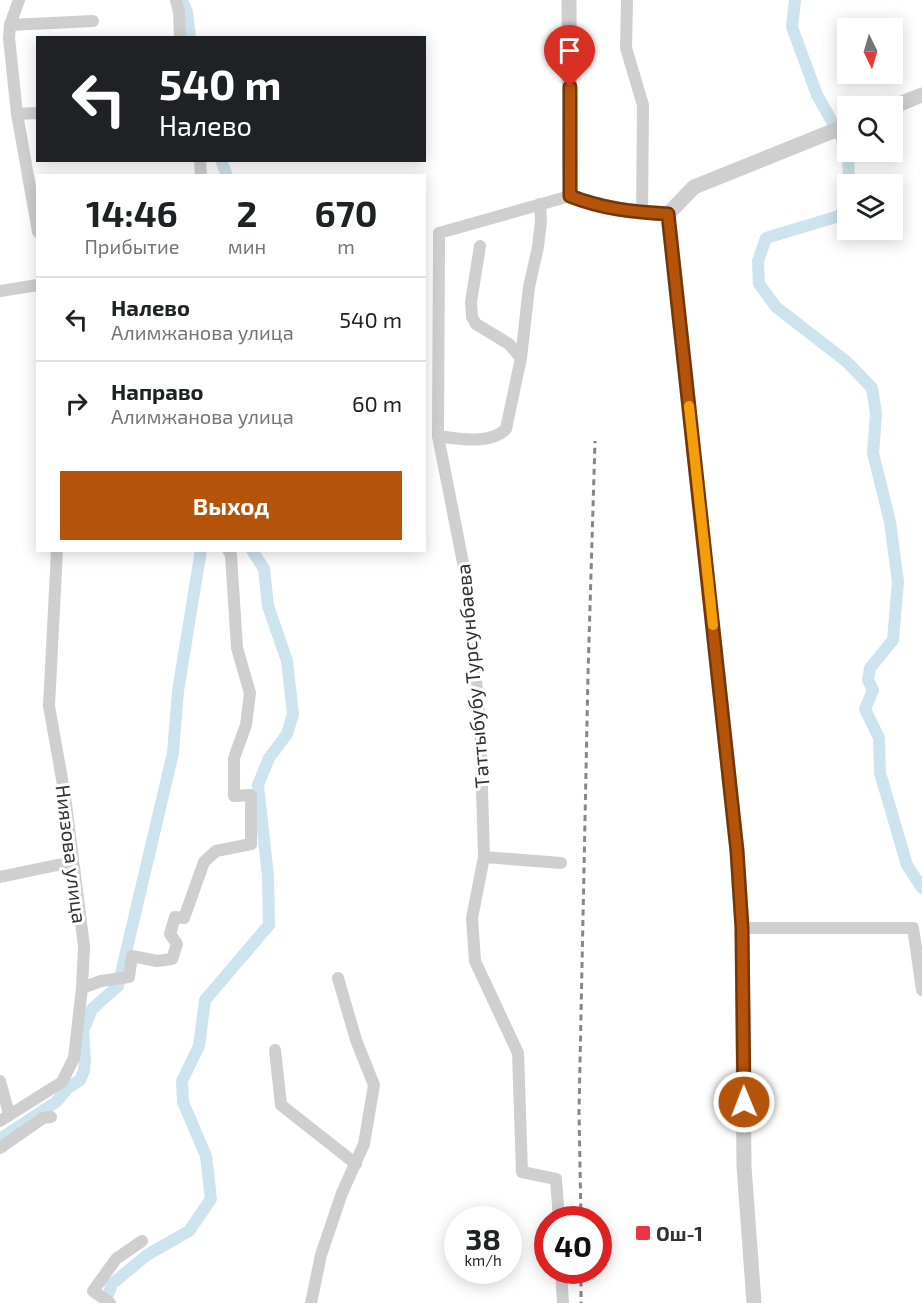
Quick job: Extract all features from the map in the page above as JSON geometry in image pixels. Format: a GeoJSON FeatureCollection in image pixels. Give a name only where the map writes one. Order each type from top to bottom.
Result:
{"type":"FeatureCollection","features":[{"type":"Feature","properties":{"kind":"street"},"geometry":{"type":"LineString","coordinates":[[19,0],[10,25],[9,38],[17,114],[36,221]]}},
{"type":"Feature","properties":{"kind":"street"},"geometry":{"type":"LineString","coordinates":[[176,0],[180,36]]}},
{"type":"Feature","properties":{"kind":"street"},"geometry":{"type":"LineString","coordinates":[[569,0],[570,196],[596,206],[642,213],[668,214],[694,187],[837,129]]}},
{"type":"Feature","properties":{"kind":"street"},"geometry":{"type":"LineString","coordinates":[[627,0],[626,48],[643,105],[642,213]]}},
{"type":"Feature","properties":{"kind":"street"},"geometry":{"type":"LineString","coordinates":[[10,25],[93,21]]}},
{"type":"Feature","properties":{"kind":"street"},"geometry":{"type":"LineString","coordinates":[[903,103],[922,95]]}},
{"type":"Feature","properties":{"kind":"street"},"geometry":{"type":"LineString","coordinates":[[17,114],[36,112]]}},
{"type":"Feature","properties":{"kind":"street","name":"Таттыбубу Турсунбаева"},"geometry":{"type":"LineString","coordinates":[[558,1206],[556,1179],[522,1172],[518,1053],[475,961],[472,918],[484,857],[480,721],[466,578],[438,436],[440,233],[570,196]]}},
{"type":"Feature","properties":{"kind":"street"},"geometry":{"type":"LineString","coordinates":[[438,436],[491,438],[500,436],[506,429],[521,358],[529,287],[538,247],[540,204]]}},
{"type":"Feature","properties":{"kind":"street"},"geometry":{"type":"LineString","coordinates":[[668,214],[737,851],[742,928],[744,1166],[754,1303]]}},
{"type":"Feature","properties":{"kind":"street"},"geometry":{"type":"LineString","coordinates":[[480,246],[471,302],[472,317],[476,324],[509,344],[521,358]]}},
{"type":"Feature","properties":{"kind":"street"},"geometry":{"type":"LineString","coordinates":[[0,291],[36,285]]}},
{"type":"Feature","properties":{"kind":"street","name":"Ниязова улица"},"geometry":{"type":"LineString","coordinates":[[4,1118],[62,1082],[74,1058],[82,988],[84,946],[65,796],[49,706],[57,552]]}},
{"type":"Feature","properties":{"kind":"street"},"geometry":{"type":"LineString","coordinates":[[82,988],[101,981],[129,977],[132,956],[157,961],[172,959],[177,944],[170,934],[174,917],[184,918],[204,862],[216,851],[251,844],[251,795],[234,796],[234,758],[246,725],[250,693],[237,648],[229,552]]}},
{"type":"Feature","properties":{"kind":"street"},"geometry":{"type":"LineString","coordinates":[[484,857],[561,864]]}},
{"type":"Feature","properties":{"kind":"street"},"geometry":{"type":"LineString","coordinates":[[0,877],[72,862]]}},
{"type":"Feature","properties":{"kind":"street"},"geometry":{"type":"LineString","coordinates":[[742,928],[918,932],[922,990]]}},
{"type":"Feature","properties":{"kind":"street"},"geometry":{"type":"LineString","coordinates":[[311,1303],[321,1255],[342,1193],[364,1144],[374,1085],[356,1040],[338,978]]}},
{"type":"Feature","properties":{"kind":"street"},"geometry":{"type":"LineString","coordinates":[[275,1050],[281,1105],[356,1164]]}},
{"type":"Feature","properties":{"kind":"street"},"geometry":{"type":"LineString","coordinates":[[0,1081],[4,1118]]}},
{"type":"Feature","properties":{"kind":"street"},"geometry":{"type":"LineString","coordinates":[[0,1148],[43,1118],[51,1117]]}},
{"type":"Feature","properties":{"kind":"street"},"geometry":{"type":"LineString","coordinates":[[110,1303],[93,1292],[116,1259],[142,1241]]}},
{"type":"Feature","properties":{"kind":"street"},"geometry":{"type":"LineString","coordinates":[[562,1284],[563,1303]]}},
{"type":"Feature","properties":{"kind":"waterway"},"geometry":{"type":"LineString","coordinates":[[182,0],[187,12],[190,36]]}},
{"type":"Feature","properties":{"kind":"waterway"},"geometry":{"type":"LineString","coordinates":[[795,0],[792,27],[817,95],[837,130]]}},
{"type":"Feature","properties":{"kind":"waterway"},"geometry":{"type":"LineString","coordinates":[[222,162],[226,174]]}},
{"type":"Feature","properties":{"kind":"waterway"},"geometry":{"type":"LineString","coordinates":[[848,162],[849,174]]}},
{"type":"Feature","properties":{"kind":"waterway"},"geometry":{"type":"LineString","coordinates":[[837,217],[766,238],[758,261],[759,284],[776,307],[847,362],[872,388],[876,414],[873,453],[890,522],[898,582],[893,640],[870,668],[868,680],[873,690],[865,709],[879,738],[880,773],[907,865],[922,888]]}},
{"type":"Feature","properties":{"kind":"waterway"},"geometry":{"type":"LineString","coordinates":[[0,1139],[56,1102],[68,1088],[80,1080],[84,1071],[85,1059],[83,1031],[92,1009],[118,986],[173,753],[178,691],[201,552]]}},
{"type":"Feature","properties":{"kind":"waterway"},"geometry":{"type":"LineString","coordinates":[[105,1303],[112,1284],[147,1255],[189,1231],[211,1199],[206,1156],[183,1102],[182,1081],[199,1046],[205,1000],[269,925],[268,876],[258,785],[269,758],[287,734],[293,714],[287,661],[268,606],[264,569],[253,552]]}},
{"type":"Feature","properties":{"kind":"railway"},"geometry":{"type":"LineString","coordinates":[[581,1206],[579,1112],[595,441]]}},
{"type":"Feature","properties":{"kind":"railway"},"geometry":{"type":"LineString","coordinates":[[581,1284],[581,1303]]}},
{"type":"Feature","properties":{"kind":"slow traffic"},"geometry":{"type":"LineString","coordinates":[[689,406],[713,625]]}},
{"type":"Feature","properties":{"kind":"place","name":"Ош-1"},"geometry":{"type":"Point","coordinates":[643,1233]}},
{"type":"Feature","properties":{"kind":"route"},"geometry":{"type":"LineString","coordinates":[[570,87],[570,196],[596,206],[642,213],[668,214],[737,851],[742,928],[744,1102]]}}]}
